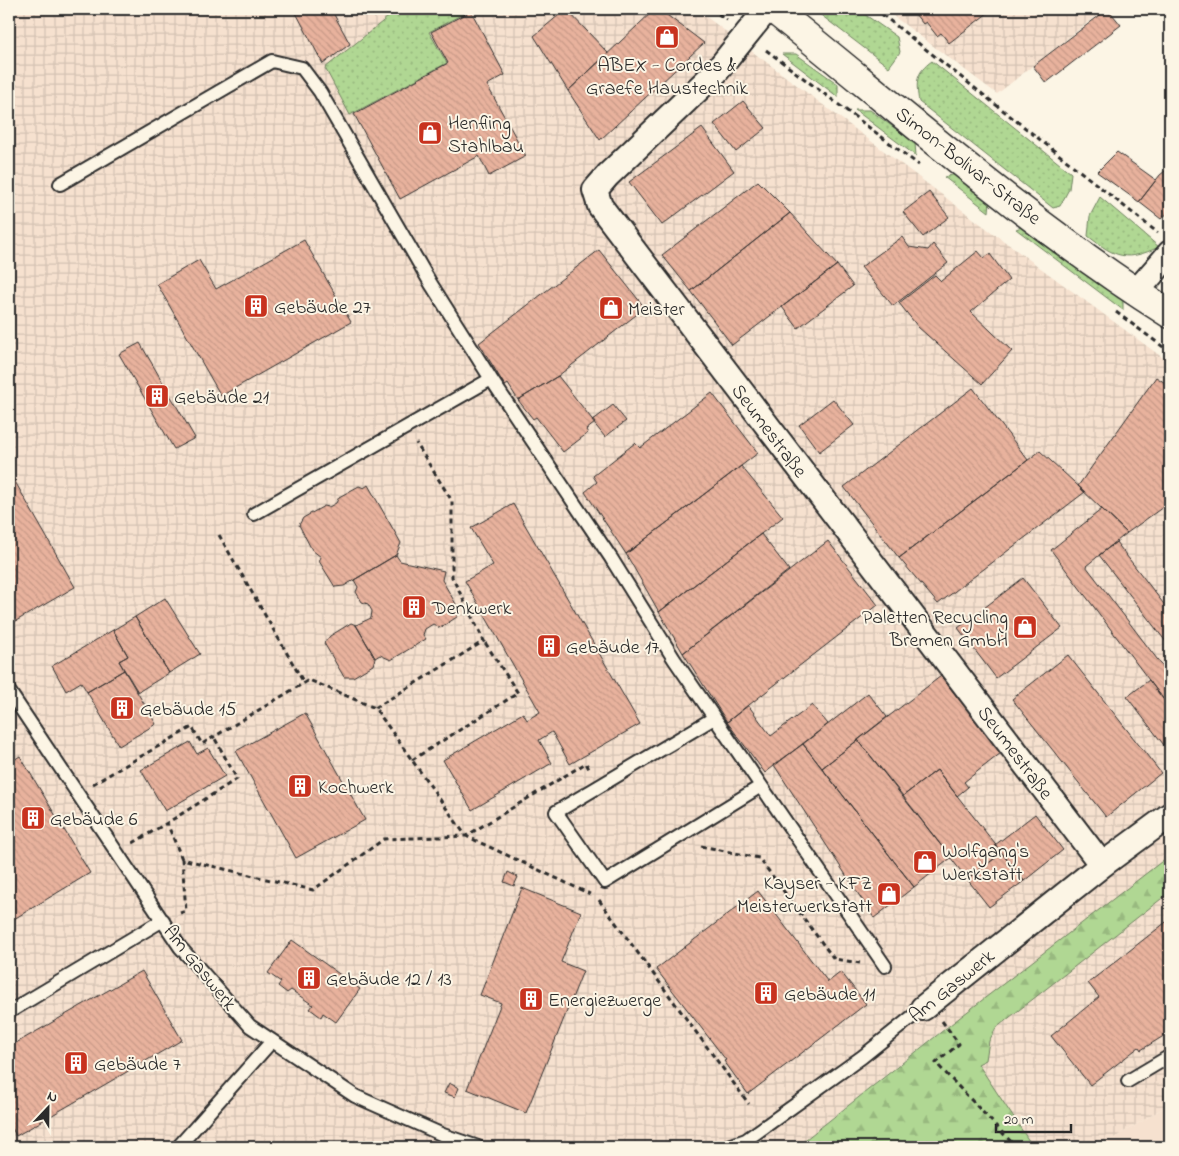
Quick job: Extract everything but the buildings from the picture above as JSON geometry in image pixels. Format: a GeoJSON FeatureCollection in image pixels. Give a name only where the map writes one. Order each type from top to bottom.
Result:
{"type":"FeatureCollection","features":[{"type":"Feature","properties":{"kind":"street","name":"Seumestraße"},"geometry":{"type":"LineString","coordinates":[[767,9],[716,72],[608,175],[595,190],[600,206],[1102,865]]}},
{"type":"Feature","properties":{"kind":"street","name":"Simon-Bolivar-Straße"},"geometry":{"type":"LineString","coordinates":[[774,9],[982,178],[1136,292],[1170,314]]}},
{"type":"Feature","properties":{"kind":"street"},"geometry":{"type":"LineString","coordinates":[[1136,292],[1166,245]]}},
{"type":"Feature","properties":{"kind":"street","name":"Am Gaswerk"},"geometry":{"type":"LineString","coordinates":[[926,1005],[1102,865],[1170,815]]}},
{"type":"Feature","properties":{"kind":"lane"},"geometry":{"type":"LineString","coordinates":[[60,184],[272,61],[302,68],[320,92],[431,284],[490,379],[714,718],[885,966]]}},
{"type":"Feature","properties":{"kind":"lane"},"geometry":{"type":"LineString","coordinates":[[254,514],[490,379]]}},
{"type":"Feature","properties":{"kind":"lane","name":"Am Gaswerk"},"geometry":{"type":"LineString","coordinates":[[9,691],[180,947],[250,1026],[355,1096],[443,1135],[478,1147]]}},
{"type":"Feature","properties":{"kind":"lane"},"geometry":{"type":"LineString","coordinates":[[714,718],[556,812],[605,882],[761,786]]}},
{"type":"Feature","properties":{"kind":"lane"},"geometry":{"type":"LineString","coordinates":[[9,1012],[163,920]]}},
{"type":"Feature","properties":{"kind":"lane","name":"Am Gaswerk"},"geometry":{"type":"LineString","coordinates":[[726,1147],[746,1140],[762,1129],[862,1057],[926,1005]]}},
{"type":"Feature","properties":{"kind":"lane"},"geometry":{"type":"LineString","coordinates":[[178,1147],[272,1041]]}},
{"type":"Feature","properties":{"kind":"lane"},"geometry":{"type":"LineString","coordinates":[[1128,1081],[1170,1056]]}},
{"type":"Feature","properties":{"kind":"path"},"geometry":{"type":"LineString","coordinates":[[875,9],[1166,245]]}},
{"type":"Feature","properties":{"kind":"path"},"geometry":{"type":"LineString","coordinates":[[406,427],[452,501],[452,577],[484,640],[518,693],[412,760]]}},
{"type":"Feature","properties":{"kind":"path"},"geometry":{"type":"LineString","coordinates":[[218,534],[304,684]]}},
{"type":"Feature","properties":{"kind":"path"},"geometry":{"type":"LineString","coordinates":[[375,708],[484,640]]}},
{"type":"Feature","properties":{"kind":"path"},"geometry":{"type":"LineString","coordinates":[[77,792],[192,727],[202,744],[308,680],[375,708],[466,836]]}},
{"type":"Feature","properties":{"kind":"path"},"geometry":{"type":"LineString","coordinates":[[117,852],[237,779],[214,737]]}},
{"type":"Feature","properties":{"kind":"path"},"geometry":{"type":"LineString","coordinates":[[466,836],[586,764],[599,786]]}},
{"type":"Feature","properties":{"kind":"path"},"geometry":{"type":"LineString","coordinates":[[163,920],[186,911],[182,860],[167,823]]}},
{"type":"Feature","properties":{"kind":"path"},"geometry":{"type":"LineString","coordinates":[[182,860],[313,890],[384,839],[466,836],[598,898],[750,1104]]}},
{"type":"Feature","properties":{"kind":"path"},"geometry":{"type":"LineString","coordinates":[[696,845],[759,858],[834,959],[885,966]]}},
{"type":"Feature","properties":{"kind":"path"},"geometry":{"type":"LineString","coordinates":[[604,906],[612,901]]}},
{"type":"Feature","properties":{"kind":"path"},"geometry":{"type":"LineString","coordinates":[[926,1005],[959,1044],[936,1063],[1016,1147]]}},
{"type":"Feature","properties":{"kind":"shaded area"},"geometry":{"type":"Polygon","coordinates":[[[9,9],[696,9],[982,225],[1170,363],[1170,1104],[1099,1147],[1033,1147],[949,1025],[796,1147],[9,1147],[9,9]]]}},
{"type":"Feature","properties":{"kind":"shaded area"},"geometry":{"type":"Polygon","coordinates":[[[884,9],[1105,9],[997,94],[884,9]]]}},
{"type":"Feature","properties":{"kind":"shaded area"},"geometry":{"type":"Polygon","coordinates":[[[1170,1104],[1170,1147],[1099,1147],[1170,1104]]]}},
{"type":"Feature","properties":{"kind":"green space"},"geometry":{"type":"Polygon","coordinates":[[[398,9],[460,9],[463,14],[429,32],[447,63],[350,115],[325,68],[398,9]]]}},
{"type":"Feature","properties":{"kind":"green space"},"geometry":{"type":"Polygon","coordinates":[[[813,9],[857,9],[897,37],[900,52],[889,67],[813,9]]]}},
{"type":"Feature","properties":{"kind":"green space"},"geometry":{"type":"Polygon","coordinates":[[[782,54],[796,54],[838,84],[838,97],[782,54]]]}},
{"type":"Feature","properties":{"kind":"green space"},"geometry":{"type":"Polygon","coordinates":[[[932,61],[1071,173],[1069,189],[1060,206],[1053,208],[919,102],[918,79],[922,70],[932,61]]]}},
{"type":"Feature","properties":{"kind":"green space"},"geometry":{"type":"Polygon","coordinates":[[[855,110],[870,110],[915,143],[916,156],[855,110]]]}},
{"type":"Feature","properties":{"kind":"green space"},"geometry":{"type":"Polygon","coordinates":[[[956,174],[990,201],[989,212],[944,177],[956,174]]]}},
{"type":"Feature","properties":{"kind":"green space"},"geometry":{"type":"Polygon","coordinates":[[[1100,197],[1159,247],[1138,255],[1122,255],[1106,249],[1088,236],[1090,216],[1100,197]]]}},
{"type":"Feature","properties":{"kind":"green space"},"geometry":{"type":"Polygon","coordinates":[[[1024,226],[1123,298],[1123,310],[1016,229],[1024,226]]]}},
{"type":"Feature","properties":{"kind":"green space"},"geometry":{"type":"Polygon","coordinates":[[[1170,855],[1170,892],[996,1028],[989,1041],[986,1060],[978,1064],[1033,1147],[796,1147],[950,1025],[1170,855]]]}},
{"type":"Feature","properties":{"kind":"place","name":"ABEX - Cordes & Graefe Haustechnik"},"geometry":{"type":"Point","coordinates":[667,37]}},
{"type":"Feature","properties":{"kind":"place","name":"Henfling Stahlbau"},"geometry":{"type":"Point","coordinates":[430,133]}},
{"type":"Feature","properties":{"kind":"place","name":"Gebäude 27"},"geometry":{"type":"Point","coordinates":[256,306]}},
{"type":"Feature","properties":{"kind":"place","name":"Meister"},"geometry":{"type":"Point","coordinates":[611,308]}},
{"type":"Feature","properties":{"kind":"place","name":"Gebäude 21"},"geometry":{"type":"Point","coordinates":[157,396]}},
{"type":"Feature","properties":{"kind":"place","name":"Denkwerk"},"geometry":{"type":"Point","coordinates":[414,607]}},
{"type":"Feature","properties":{"kind":"place","name":"Paletten Recycling Bremen GmbH"},"geometry":{"type":"Point","coordinates":[1025,627]}},
{"type":"Feature","properties":{"kind":"place","name":"Gebäude 17"},"geometry":{"type":"Point","coordinates":[549,646]}},
{"type":"Feature","properties":{"kind":"place","name":"Gebäude 15"},"geometry":{"type":"Point","coordinates":[122,708]}},
{"type":"Feature","properties":{"kind":"place","name":"Kochwerk"},"geometry":{"type":"Point","coordinates":[300,786]}},
{"type":"Feature","properties":{"kind":"place","name":"Gebäude 6"},"geometry":{"type":"Point","coordinates":[33,818]}},
{"type":"Feature","properties":{"kind":"place","name":"Wolfgang's Werkstatt"},"geometry":{"type":"Point","coordinates":[925,862]}},
{"type":"Feature","properties":{"kind":"place","name":"Kayser - KFZ Meisterwerkstatt"},"geometry":{"type":"Point","coordinates":[889,894]}},
{"type":"Feature","properties":{"kind":"place","name":"Gebäude 12 / 13"},"geometry":{"type":"Point","coordinates":[309,978]}},
{"type":"Feature","properties":{"kind":"place","name":"Gebäude 11"},"geometry":{"type":"Point","coordinates":[766,993]}},
{"type":"Feature","properties":{"kind":"place","name":"Energiezwerge"},"geometry":{"type":"Point","coordinates":[531,999]}},
{"type":"Feature","properties":{"kind":"place","name":"Gebäude 7"},"geometry":{"type":"Point","coordinates":[76,1063]}}]}
